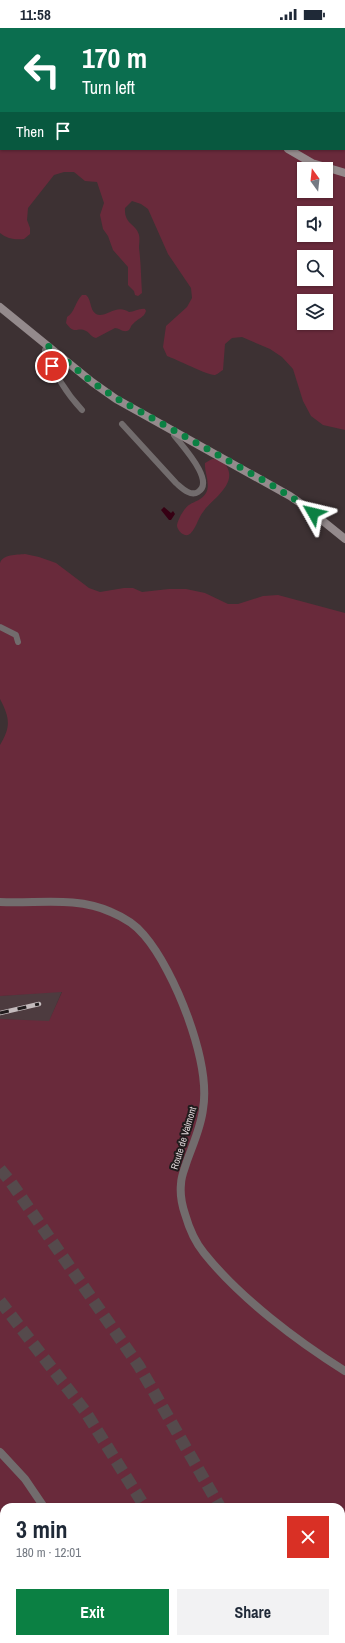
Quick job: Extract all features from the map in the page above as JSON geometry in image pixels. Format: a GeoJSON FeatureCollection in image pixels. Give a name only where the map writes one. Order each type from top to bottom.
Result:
{"type":"FeatureCollection","features":[{"type":"Feature","properties":{"kind":"street"},"geometry":{"type":"LineString","coordinates":[[290,150],[312,163],[345,174]]}},
{"type":"Feature","properties":{"kind":"street"},"geometry":{"type":"LineString","coordinates":[[0,308],[92,382],[116,398],[290,496],[345,539]]}},
{"type":"Feature","properties":{"kind":"street","name":"Route de Valmont"},"geometry":{"type":"LineString","coordinates":[[0,902],[25,903],[61,901],[78,903],[111,912],[132,923],[144,935],[167,970],[177,992],[193,1036],[204,1076],[204,1108],[181,1183],[184,1212],[190,1228],[204,1253],[235,1286],[273,1319],[345,1370]]}},
{"type":"Feature","properties":{"kind":"street"},"geometry":{"type":"LineString","coordinates":[[0,1452],[25,1479],[41,1503]]}},
{"type":"Feature","properties":{"kind":"lane"},"geometry":{"type":"LineString","coordinates":[[47,345],[45,350],[58,379],[64,390],[82,410]]}},
{"type":"Feature","properties":{"kind":"lane"},"geometry":{"type":"LineString","coordinates":[[122,424],[176,483],[191,494],[199,492],[202,479],[201,474],[196,463],[174,435],[176,432]]}},
{"type":"Feature","properties":{"kind":"lane"},"geometry":{"type":"LineString","coordinates":[[0,627],[16,635],[18,642]]}},
{"type":"Feature","properties":{"kind":"shaded area"},"geometry":{"type":"Polygon","coordinates":[[[0,150],[345,150],[345,430],[323,425],[311,416],[303,401],[293,369],[282,357],[270,349],[242,337],[232,338],[225,344],[223,370],[215,375],[206,373],[167,356],[163,347],[166,326],[187,307],[192,298],[191,288],[168,254],[148,209],[141,204],[132,201],[125,208],[126,218],[135,228],[139,237],[142,293],[138,296],[135,295],[134,291],[128,285],[128,267],[113,250],[108,236],[103,229],[100,215],[104,203],[97,182],[85,181],[74,172],[64,172],[54,175],[28,208],[27,220],[30,228],[30,234],[24,239],[9,238],[0,233],[0,150]]]}},
{"type":"Feature","properties":{"kind":"shaded area"},"geometry":{"type":"Polygon","coordinates":[[[82,295],[86,295],[88,297],[92,310],[99,315],[120,309],[129,312],[143,309],[146,311],[144,315],[127,331],[115,328],[96,338],[83,330],[72,329],[66,323],[67,317],[70,315],[82,295]]]}},
{"type":"Feature","properties":{"kind":"shaded area"},"geometry":{"type":"Polygon","coordinates":[[[212,459],[221,460],[226,465],[229,480],[222,492],[203,512],[193,531],[188,535],[184,535],[177,526],[178,521],[187,507],[200,499],[206,493],[208,482],[205,463],[212,459]]]}},
{"type":"Feature","properties":{"kind":"shaded area"},"geometry":{"type":"Polygon","coordinates":[[[164,507],[171,513],[173,511],[175,514],[171,520],[169,520],[161,510],[164,507]]]}},
{"type":"Feature","properties":{"kind":"shaded area"},"geometry":{"type":"Polygon","coordinates":[[[25,554],[56,563],[89,588],[100,592],[124,588],[133,588],[142,592],[186,589],[205,593],[228,604],[238,604],[263,596],[278,595],[345,613],[345,1503],[0,1503],[0,1019],[49,1021],[62,992],[0,996],[0,745],[4,739],[8,722],[6,712],[0,699],[0,563],[7,556],[25,554]]]}},
{"type":"Feature","properties":{"kind":"shaded area"},"geometry":{"type":"Polygon","coordinates":[[[62,991],[49,1022],[0,1019],[0,996],[62,991]]]}},
{"type":"Feature","properties":{"kind":"tunnel"},"geometry":{"type":"LineString","coordinates":[[0,1169],[10,1181],[139,1366],[218,1503]]}},
{"type":"Feature","properties":{"kind":"tunnel"},"geometry":{"type":"LineString","coordinates":[[0,1301],[85,1411],[142,1503]]}},
{"type":"Feature","properties":{"kind":"railway"},"geometry":{"type":"LineString","coordinates":[[0,1013],[39,1004]]}},
{"type":"Feature","properties":{"kind":"route"},"geometry":{"type":"LineString","coordinates":[[52,366],[45,350],[47,345],[92,382],[116,398],[270,484],[296,500],[313,513]]}}]}
